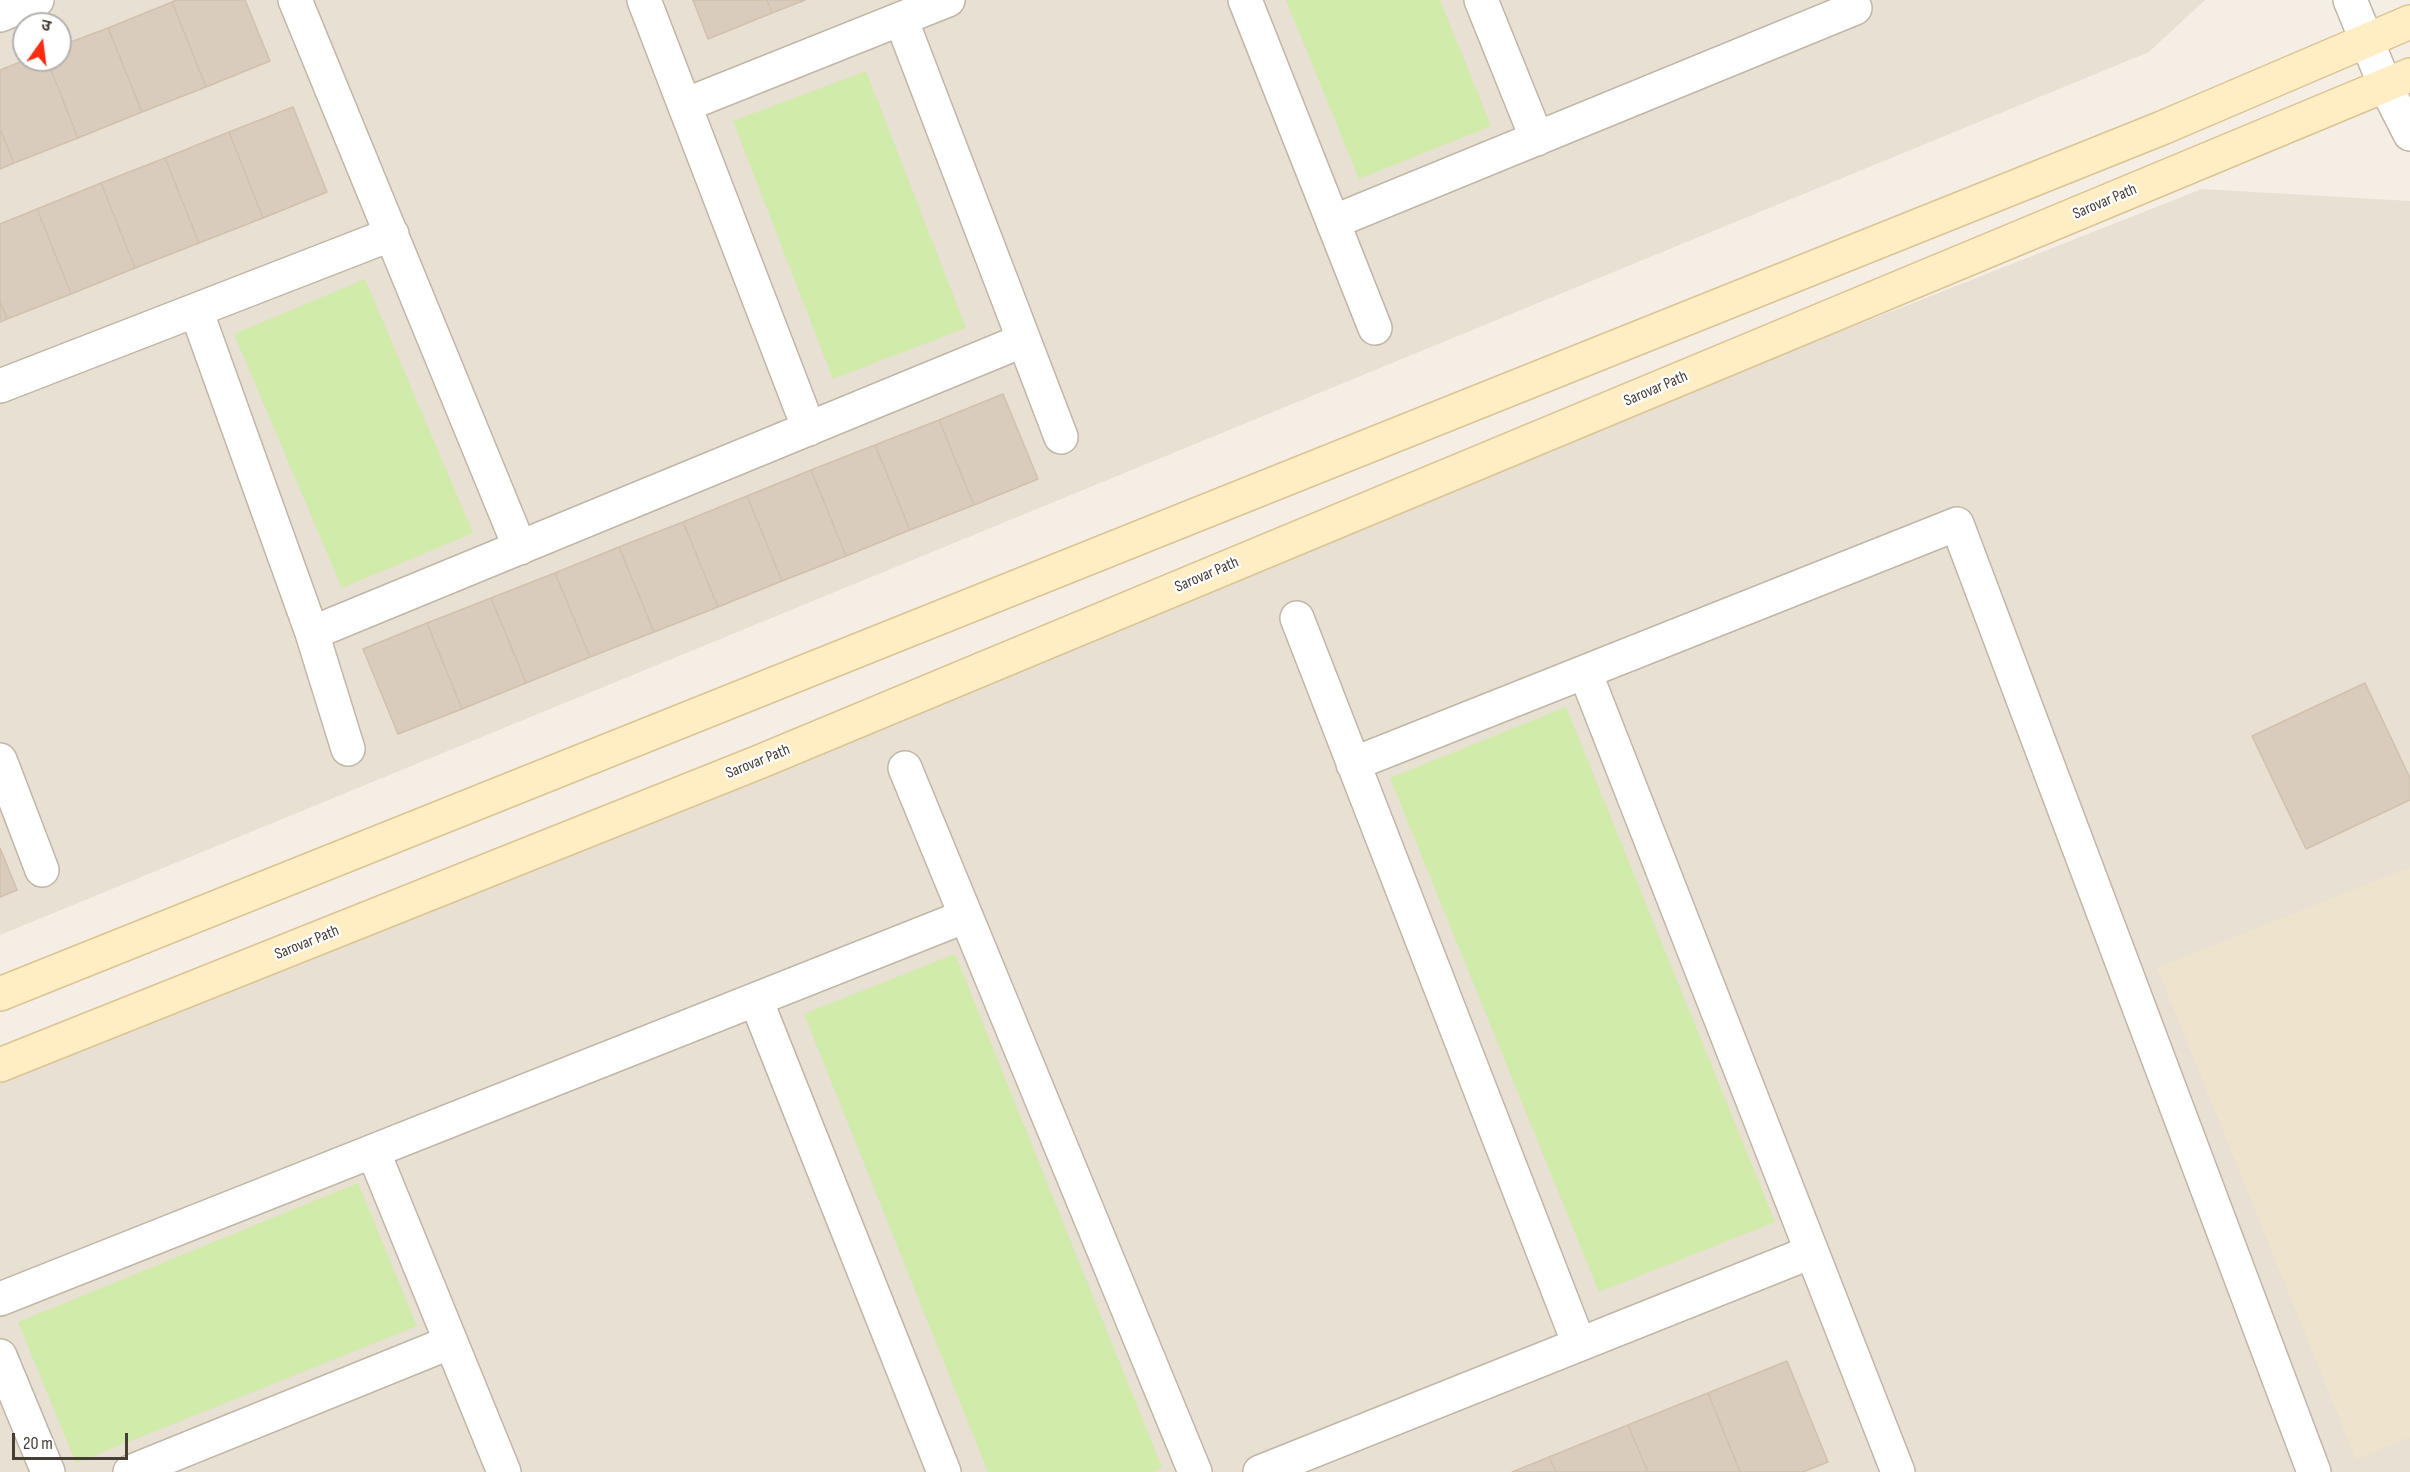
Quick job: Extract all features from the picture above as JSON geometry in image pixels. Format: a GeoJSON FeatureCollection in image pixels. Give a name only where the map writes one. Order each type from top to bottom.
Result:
{"type":"FeatureCollection","features":[{"type":"Feature","properties":{"kind":"main road"},"geometry":{"type":"LineString","coordinates":[[0,994],[2140,137],[2410,22]]}},
{"type":"Feature","properties":{"kind":"main road","name":"Sarovar Path"},"geometry":{"type":"LineString","coordinates":[[0,1065],[759,762],[2398,80]]}},
{"type":"Feature","properties":{"kind":"street"},"geometry":{"type":"LineString","coordinates":[[0,15],[37,0]]}},
{"type":"Feature","properties":{"kind":"street"},"geometry":{"type":"LineString","coordinates":[[295,0],[520,548]]}},
{"type":"Feature","properties":{"kind":"street"},"geometry":{"type":"LineString","coordinates":[[644,0],[809,429]]}},
{"type":"Feature","properties":{"kind":"street"},"geometry":{"type":"LineString","coordinates":[[685,105],[948,0]]}},
{"type":"Feature","properties":{"kind":"street"},"geometry":{"type":"LineString","coordinates":[[1245,0],[1375,328]]}},
{"type":"Feature","properties":{"kind":"street"},"geometry":{"type":"LineString","coordinates":[[1481,0],[1536,139]]}},
{"type":"Feature","properties":{"kind":"street"},"geometry":{"type":"LineString","coordinates":[[1333,222],[1855,8],[1851,0]]}},
{"type":"Feature","properties":{"kind":"street"},"geometry":{"type":"LineString","coordinates":[[2350,0],[2367,41],[2398,80],[2410,134]]}},
{"type":"Feature","properties":{"kind":"street"},"geometry":{"type":"LineString","coordinates":[[901,19],[1061,437]]}},
{"type":"Feature","properties":{"kind":"street"},"geometry":{"type":"LineString","coordinates":[[0,386],[392,234]]}},
{"type":"Feature","properties":{"kind":"street"},"geometry":{"type":"LineString","coordinates":[[196,310],[312,633],[348,749]]}},
{"type":"Feature","properties":{"kind":"street"},"geometry":{"type":"LineString","coordinates":[[312,633],[1024,340]]}},
{"type":"Feature","properties":{"kind":"street"},"geometry":{"type":"LineString","coordinates":[[1353,764],[1957,524],[2314,1472]]}},
{"type":"Feature","properties":{"kind":"street"},"geometry":{"type":"LineString","coordinates":[[1297,618],[1579,1344]]}},
{"type":"Feature","properties":{"kind":"street"},"geometry":{"type":"LineString","coordinates":[[1585,672],[1898,1472]]}},
{"type":"Feature","properties":{"kind":"street"},"geometry":{"type":"LineString","coordinates":[[0,760],[42,870]]}},
{"type":"Feature","properties":{"kind":"street"},"geometry":{"type":"LineString","coordinates":[[905,768],[1195,1472]]}},
{"type":"Feature","properties":{"kind":"street"},"geometry":{"type":"LineString","coordinates":[[0,1299],[966,916]]}},
{"type":"Feature","properties":{"kind":"street"},"geometry":{"type":"LineString","coordinates":[[756,1000],[944,1472]]}},
{"type":"Feature","properties":{"kind":"street"},"geometry":{"type":"LineString","coordinates":[[373,1151],[504,1472]]}},
{"type":"Feature","properties":{"kind":"street"},"geometry":{"type":"LineString","coordinates":[[1260,1472],[1811,1252]]}},
{"type":"Feature","properties":{"kind":"street"},"geometry":{"type":"LineString","coordinates":[[130,1472],[451,1342]]}},
{"type":"Feature","properties":{"kind":"street"},"geometry":{"type":"LineString","coordinates":[[0,1356],[48,1472]]}},
{"type":"Feature","properties":{"kind":"shaded area"},"geometry":{"type":"Polygon","coordinates":[[[0,0],[2205,0],[2149,52],[0,935],[0,0]]]}},
{"type":"Feature","properties":{"kind":"shaded area"},"geometry":{"type":"Polygon","coordinates":[[[2202,189],[2410,201],[2410,1472],[0,1472],[0,1057],[2202,189]]]}},
{"type":"Feature","properties":{"kind":"shaded area"},"geometry":{"type":"Polygon","coordinates":[[[2410,867],[2410,1437],[2356,1459],[2157,968],[2410,867]]]}},
{"type":"Feature","properties":{"kind":"green space"},"geometry":{"type":"Polygon","coordinates":[[[1286,0],[1440,0],[1491,126],[1359,179],[1286,0]]]}},
{"type":"Feature","properties":{"kind":"green space"},"geometry":{"type":"Polygon","coordinates":[[[866,71],[966,328],[833,379],[733,121],[866,71]]]}},
{"type":"Feature","properties":{"kind":"green space"},"geometry":{"type":"Polygon","coordinates":[[[365,279],[473,533],[342,588],[234,334],[365,279]]]}},
{"type":"Feature","properties":{"kind":"green space"},"geometry":{"type":"Polygon","coordinates":[[[1566,707],[1775,1222],[1599,1292],[1390,778],[1566,707]]]}},
{"type":"Feature","properties":{"kind":"green space"},"geometry":{"type":"Polygon","coordinates":[[[955,954],[1162,1468],[1153,1472],[988,1472],[804,1014],[955,954]]]}},
{"type":"Feature","properties":{"kind":"green space"},"geometry":{"type":"Polygon","coordinates":[[[358,1183],[417,1326],[76,1463],[18,1322],[358,1183]]]}},
{"type":"Feature","properties":{"kind":"building"},"geometry":{"type":"Polygon","coordinates":[[[176,0],[245,0],[270,61],[206,87],[172,2],[176,0]]]}},
{"type":"Feature","properties":{"kind":"building"},"geometry":{"type":"Polygon","coordinates":[[[693,0],[767,0],[772,13],[708,39],[693,0]]]}},
{"type":"Feature","properties":{"kind":"building"},"geometry":{"type":"Polygon","coordinates":[[[767,0],[805,0],[772,13],[767,0]]]}},
{"type":"Feature","properties":{"kind":"building"},"geometry":{"type":"Polygon","coordinates":[[[172,2],[206,87],[142,112],[108,28],[172,2]]]}},
{"type":"Feature","properties":{"kind":"building"},"geometry":{"type":"Polygon","coordinates":[[[108,28],[142,112],[78,138],[52,72],[72,72],[72,42],[108,28]]]}},
{"type":"Feature","properties":{"kind":"building"},"geometry":{"type":"Polygon","coordinates":[[[12,65],[12,72],[52,72],[78,138],[14,163],[0,129],[0,70],[12,65]]]}},
{"type":"Feature","properties":{"kind":"building"},"geometry":{"type":"Polygon","coordinates":[[[293,107],[327,192],[263,218],[229,132],[293,107]]]}},
{"type":"Feature","properties":{"kind":"building"},"geometry":{"type":"Polygon","coordinates":[[[0,129],[14,163],[0,169],[0,129]]]}},
{"type":"Feature","properties":{"kind":"building"},"geometry":{"type":"Polygon","coordinates":[[[229,132],[263,218],[199,243],[165,158],[229,132]]]}},
{"type":"Feature","properties":{"kind":"building"},"geometry":{"type":"Polygon","coordinates":[[[165,158],[199,243],[135,268],[101,183],[165,158]]]}},
{"type":"Feature","properties":{"kind":"building"},"geometry":{"type":"Polygon","coordinates":[[[101,183],[135,268],[71,294],[37,209],[101,183]]]}},
{"type":"Feature","properties":{"kind":"building"},"geometry":{"type":"Polygon","coordinates":[[[37,209],[71,294],[7,319],[0,301],[0,224],[37,209]]]}},
{"type":"Feature","properties":{"kind":"building"},"geometry":{"type":"Polygon","coordinates":[[[0,301],[7,319],[0,322],[0,301]]]}},
{"type":"Feature","properties":{"kind":"building"},"geometry":{"type":"Polygon","coordinates":[[[1003,394],[1038,479],[974,505],[939,420],[1003,394]]]}},
{"type":"Feature","properties":{"kind":"building"},"geometry":{"type":"Polygon","coordinates":[[[939,420],[974,505],[910,530],[875,445],[939,420]]]}},
{"type":"Feature","properties":{"kind":"building"},"geometry":{"type":"Polygon","coordinates":[[[875,445],[910,530],[846,556],[811,470],[875,445]]]}},
{"type":"Feature","properties":{"kind":"building"},"geometry":{"type":"Polygon","coordinates":[[[811,470],[846,556],[782,581],[747,496],[811,470]]]}},
{"type":"Feature","properties":{"kind":"building"},"geometry":{"type":"Polygon","coordinates":[[[747,496],[782,581],[718,607],[683,522],[747,496]]]}},
{"type":"Feature","properties":{"kind":"building"},"geometry":{"type":"Polygon","coordinates":[[[683,522],[718,607],[654,632],[619,547],[683,522]]]}},
{"type":"Feature","properties":{"kind":"building"},"geometry":{"type":"Polygon","coordinates":[[[619,547],[654,632],[590,657],[555,573],[619,547]]]}},
{"type":"Feature","properties":{"kind":"building"},"geometry":{"type":"Polygon","coordinates":[[[555,573],[590,657],[526,683],[491,598],[555,573]]]}},
{"type":"Feature","properties":{"kind":"building"},"geometry":{"type":"Polygon","coordinates":[[[491,598],[526,683],[462,709],[427,623],[491,598]]]}},
{"type":"Feature","properties":{"kind":"building"},"geometry":{"type":"Polygon","coordinates":[[[427,623],[462,709],[398,734],[363,649],[427,623]]]}},
{"type":"Feature","properties":{"kind":"building"},"geometry":{"type":"Polygon","coordinates":[[[2365,683],[2410,778],[2410,800],[2306,849],[2252,736],[2365,683]]]}},
{"type":"Feature","properties":{"kind":"building"},"geometry":{"type":"Polygon","coordinates":[[[0,848],[17,890],[0,897],[0,848]]]}},
{"type":"Feature","properties":{"kind":"building"},"geometry":{"type":"Polygon","coordinates":[[[1787,1361],[1828,1462],[1803,1472],[1740,1472],[1708,1393],[1787,1361]]]}},
{"type":"Feature","properties":{"kind":"building"},"geometry":{"type":"Polygon","coordinates":[[[1708,1393],[1740,1472],[1648,1472],[1628,1425],[1708,1393]]]}},
{"type":"Feature","properties":{"kind":"building"},"geometry":{"type":"Polygon","coordinates":[[[1628,1425],[1648,1472],[1556,1472],[1549,1457],[1628,1425]]]}},
{"type":"Feature","properties":{"kind":"building"},"geometry":{"type":"Polygon","coordinates":[[[1549,1457],[1556,1472],[1512,1472],[1549,1457]]]}}]}
